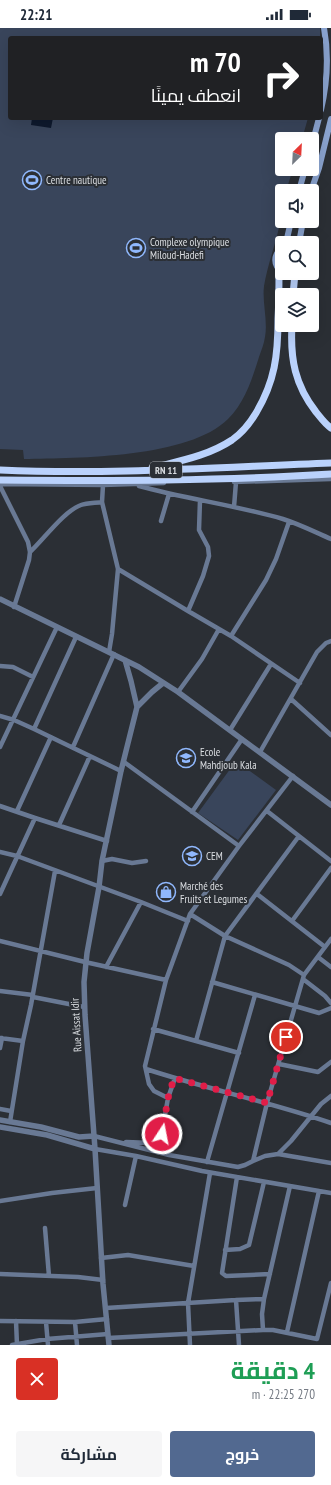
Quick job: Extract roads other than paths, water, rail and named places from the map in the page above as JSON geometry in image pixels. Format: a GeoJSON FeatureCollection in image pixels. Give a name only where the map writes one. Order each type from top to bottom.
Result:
{"type":"FeatureCollection","features":[{"type":"Feature","properties":{"kind":"highway"},"geometry":{"type":"LineString","coordinates":[[136,472],[207,454],[233,440],[250,423],[264,400],[271,383],[275,367],[281,280]]}},
{"type":"Feature","properties":{"kind":"highway"},"geometry":{"type":"LineString","coordinates":[[292,332],[296,376],[302,391],[309,403],[331,428]]}},
{"type":"Feature","properties":{"kind":"highway","name":"RN 11"},"geometry":{"type":"LineString","coordinates":[[0,470],[136,472],[331,463]]}},
{"type":"Feature","properties":{"kind":"highway","name":"RN 11"},"geometry":{"type":"LineString","coordinates":[[0,480],[139,480],[246,478],[331,474]]}},
{"type":"Feature","properties":{"kind":"main road"},"geometry":{"type":"LineString","coordinates":[[323,101],[327,60],[324,28]]}},
{"type":"Feature","properties":{"kind":"main road"},"geometry":{"type":"LineString","coordinates":[[313,184],[331,119]]}},
{"type":"Feature","properties":{"kind":"main road"},"geometry":{"type":"LineString","coordinates":[[315,132],[318,120]]}},
{"type":"Feature","properties":{"kind":"street"},"geometry":{"type":"LineString","coordinates":[[14,607],[30,552],[28,542],[0,485],[102,485],[331,479]]}},
{"type":"Feature","properties":{"kind":"street"},"geometry":{"type":"LineString","coordinates":[[234,507],[236,482]]}},
{"type":"Feature","properties":{"kind":"street"},"geometry":{"type":"LineString","coordinates":[[133,484],[169,494],[234,507],[289,522],[331,539]]}},
{"type":"Feature","properties":{"kind":"street"},"geometry":{"type":"LineString","coordinates":[[73,747],[111,653],[118,569],[102,502],[102,485]]}},
{"type":"Feature","properties":{"kind":"street"},"geometry":{"type":"LineString","coordinates":[[161,521],[169,494]]}},
{"type":"Feature","properties":{"kind":"street"},"geometry":{"type":"LineString","coordinates":[[188,612],[203,576],[209,556],[208,547],[200,530],[200,500]]}},
{"type":"Feature","properties":{"kind":"street"},"geometry":{"type":"LineString","coordinates":[[30,552],[46,537],[62,518],[72,511],[80,506],[102,502]]}},
{"type":"Feature","properties":{"kind":"street"},"geometry":{"type":"LineString","coordinates":[[231,636],[266,580],[276,559],[289,522]]}},
{"type":"Feature","properties":{"kind":"street"},"geometry":{"type":"LineString","coordinates":[[118,569],[188,612],[231,636],[300,683]]}},
{"type":"Feature","properties":{"kind":"street"},"geometry":{"type":"LineString","coordinates":[[0,599],[139,667],[178,692],[331,805]]}},
{"type":"Feature","properties":{"kind":"street"},"geometry":{"type":"LineString","coordinates":[[0,747],[57,627]]}},
{"type":"Feature","properties":{"kind":"street"},"geometry":{"type":"LineString","coordinates":[[178,692],[202,659],[219,629]]}},
{"type":"Feature","properties":{"kind":"street"},"geometry":{"type":"LineString","coordinates":[[34,729],[76,636]]}},
{"type":"Feature","properties":{"kind":"street"},"geometry":{"type":"LineString","coordinates":[[260,752],[317,652],[326,643],[331,641]]}},
{"type":"Feature","properties":{"kind":"street"},"geometry":{"type":"LineString","coordinates":[[125,660],[137,708]]}},
{"type":"Feature","properties":{"kind":"street"},"geometry":{"type":"LineString","coordinates":[[230,730],[272,664]]}},
{"type":"Feature","properties":{"kind":"street"},"geometry":{"type":"LineString","coordinates":[[0,666],[13,667],[33,677]]}},
{"type":"Feature","properties":{"kind":"street"},"geometry":{"type":"LineString","coordinates":[[137,708],[152,692],[164,683]]}},
{"type":"Feature","properties":{"kind":"street"},"geometry":{"type":"LineString","coordinates":[[291,699],[331,734]]}},
{"type":"Feature","properties":{"kind":"street","name":"Rue Aissat Idir"},"geometry":{"type":"LineString","coordinates":[[109,1345],[101,1258],[95,1149],[84,1007],[84,982],[85,962],[99,887],[102,861],[121,771],[137,708]]}},
{"type":"Feature","properties":{"kind":"street"},"geometry":{"type":"LineString","coordinates":[[0,716],[12,719],[121,771]]}},
{"type":"Feature","properties":{"kind":"street"},"geometry":{"type":"LineString","coordinates":[[17,811],[51,737]]}},
{"type":"Feature","properties":{"kind":"street"},"geometry":{"type":"LineString","coordinates":[[192,812],[242,739]]}},
{"type":"Feature","properties":{"kind":"street"},"geometry":{"type":"LineString","coordinates":[[58,825],[90,756]]}},
{"type":"Feature","properties":{"kind":"street"},"geometry":{"type":"LineString","coordinates":[[124,762],[239,846]]}},
{"type":"Feature","properties":{"kind":"street"},"geometry":{"type":"LineString","coordinates":[[168,1098],[154,1091],[149,1084],[145,1066],[166,980],[190,914],[239,846],[293,776]]}},
{"type":"Feature","properties":{"kind":"street"},"geometry":{"type":"LineString","coordinates":[[0,806],[107,841]]}},
{"type":"Feature","properties":{"kind":"street"},"geometry":{"type":"LineString","coordinates":[[267,811],[331,862]]}},
{"type":"Feature","properties":{"kind":"street"},"geometry":{"type":"LineString","coordinates":[[0,894],[35,818]]}},
{"type":"Feature","properties":{"kind":"street"},"geometry":{"type":"LineString","coordinates":[[196,1041],[225,936],[299,836]]}},
{"type":"Feature","properties":{"kind":"street"},"geometry":{"type":"LineString","coordinates":[[0,852],[17,856],[188,921]]}},
{"type":"Feature","properties":{"kind":"street"},"geometry":{"type":"LineString","coordinates":[[102,861],[112,859],[132,864],[146,861]]}},
{"type":"Feature","properties":{"kind":"street"},"geometry":{"type":"LineString","coordinates":[[292,921],[331,868]]}},
{"type":"Feature","properties":{"kind":"street"},"geometry":{"type":"LineString","coordinates":[[10,1122],[23,1041],[33,996],[55,871]]}},
{"type":"Feature","properties":{"kind":"street"},"geometry":{"type":"LineString","coordinates":[[257,894],[325,947]]}},
{"type":"Feature","properties":{"kind":"street"},"geometry":{"type":"LineString","coordinates":[[106,967],[141,902]]}},
{"type":"Feature","properties":{"kind":"street"},"geometry":{"type":"LineString","coordinates":[[190,914],[225,936],[289,965],[331,1003]]}},
{"type":"Feature","properties":{"kind":"street"},"geometry":{"type":"LineString","coordinates":[[252,1160],[303,977],[331,939]]}},
{"type":"Feature","properties":{"kind":"street"},"geometry":{"type":"LineString","coordinates":[[0,941],[166,980]]}},
{"type":"Feature","properties":{"kind":"street"},"geometry":{"type":"LineString","coordinates":[[318,956],[331,967]]}},
{"type":"Feature","properties":{"kind":"street"},"geometry":{"type":"LineString","coordinates":[[212,982],[320,1013],[331,1008]]}},
{"type":"Feature","properties":{"kind":"street"},"geometry":{"type":"LineString","coordinates":[[0,992],[33,996],[84,1007]]}},
{"type":"Feature","properties":{"kind":"street"},"geometry":{"type":"LineString","coordinates":[[207,1162],[256,995]]}},
{"type":"Feature","properties":{"kind":"street"},"geometry":{"type":"LineString","coordinates":[[153,1029],[239,1053]]}},
{"type":"Feature","properties":{"kind":"street"},"geometry":{"type":"LineString","coordinates":[[0,1048],[1,1038],[23,1041]]}},
{"type":"Feature","properties":{"kind":"street"},"geometry":{"type":"LineString","coordinates":[[279,1064],[318,1072],[331,1062]]}},
{"type":"Feature","properties":{"kind":"street"},"geometry":{"type":"LineString","coordinates":[[146,1069],[267,1103],[331,1123]]}},
{"type":"Feature","properties":{"kind":"street"},"geometry":{"type":"LineString","coordinates":[[122,1143],[157,1142],[161,1138],[168,1098],[174,1078]]}},
{"type":"Feature","properties":{"kind":"street"},"geometry":{"type":"LineString","coordinates":[[278,1154],[311,1116],[331,1096]]}},
{"type":"Feature","properties":{"kind":"street"},"geometry":{"type":"LineString","coordinates":[[0,1109],[11,1111]]}},
{"type":"Feature","properties":{"kind":"street"},"geometry":{"type":"LineString","coordinates":[[0,1120],[41,1127],[79,1137],[94,1136],[169,1156],[238,1167],[245,1165],[252,1160],[278,1154],[331,1163]]}},
{"type":"Feature","properties":{"kind":"street"},"geometry":{"type":"LineString","coordinates":[[0,1127],[47,1135],[95,1149],[136,1156],[210,1173],[331,1193]]}},
{"type":"Feature","properties":{"kind":"street"},"geometry":{"type":"LineString","coordinates":[[125,1205],[136,1156]]}},
{"type":"Feature","properties":{"kind":"street"},"geometry":{"type":"LineString","coordinates":[[190,1345],[188,1303],[210,1173]]}},
{"type":"Feature","properties":{"kind":"street"},"geometry":{"type":"LineString","coordinates":[[237,1177],[222,1270],[223,1274],[229,1276],[270,1274]]}},
{"type":"Feature","properties":{"kind":"street"},"geometry":{"type":"LineString","coordinates":[[225,1250],[249,1246],[264,1182]]}},
{"type":"Feature","properties":{"kind":"street"},"geometry":{"type":"LineString","coordinates":[[263,1330],[262,1314],[264,1299],[290,1186]]}},
{"type":"Feature","properties":{"kind":"street"},"geometry":{"type":"LineString","coordinates":[[0,1201],[97,1188]]}},
{"type":"Feature","properties":{"kind":"street"},"geometry":{"type":"LineString","coordinates":[[287,1332],[319,1191]]}},
{"type":"Feature","properties":{"kind":"street"},"geometry":{"type":"LineString","coordinates":[[45,1228],[49,1276]]}},
{"type":"Feature","properties":{"kind":"street"},"geometry":{"type":"LineString","coordinates":[[101,1258],[128,1256],[194,1266]]}},
{"type":"Feature","properties":{"kind":"street"},"geometry":{"type":"LineString","coordinates":[[0,1274],[78,1277],[103,1280]]}},
{"type":"Feature","properties":{"kind":"street"},"geometry":{"type":"LineString","coordinates":[[12,1345],[76,1336],[263,1330],[287,1332],[317,1339],[331,1283]]}},
{"type":"Feature","properties":{"kind":"street"},"geometry":{"type":"LineString","coordinates":[[106,1308],[264,1299]]}},
{"type":"Feature","properties":{"kind":"street"},"geometry":{"type":"LineString","coordinates":[[236,1300],[239,1345]]}},
{"type":"Feature","properties":{"kind":"street"},"geometry":{"type":"LineString","coordinates":[[0,1321],[76,1322],[106,1319]]}},
{"type":"Feature","properties":{"kind":"street"},"geometry":{"type":"LineString","coordinates":[[16,1321],[17,1345]]}},
{"type":"Feature","properties":{"kind":"street"},"geometry":{"type":"LineString","coordinates":[[46,1322],[48,1345]]}},
{"type":"Feature","properties":{"kind":"street"},"geometry":{"type":"LineString","coordinates":[[76,1322],[77,1345]]}},
{"type":"Feature","properties":{"kind":"place","name":"Centre nautique"},"geometry":{"type":"Point","coordinates":[32,180]}},
{"type":"Feature","properties":{"kind":"place","name":"Complexe olympique Miloud-Hadefi"},"geometry":{"type":"Point","coordinates":[136,248]}},
{"type":"Feature","properties":{"kind":"place","name":"Ecole Mahdjoub Kala"},"geometry":{"type":"Point","coordinates":[186,758]}},
{"type":"Feature","properties":{"kind":"place","name":"CEM"},"geometry":{"type":"Point","coordinates":[192,856]}},
{"type":"Feature","properties":{"kind":"place","name":"Marché des Fruits et Legumes"},"geometry":{"type":"Point","coordinates":[166,892]}}]}
